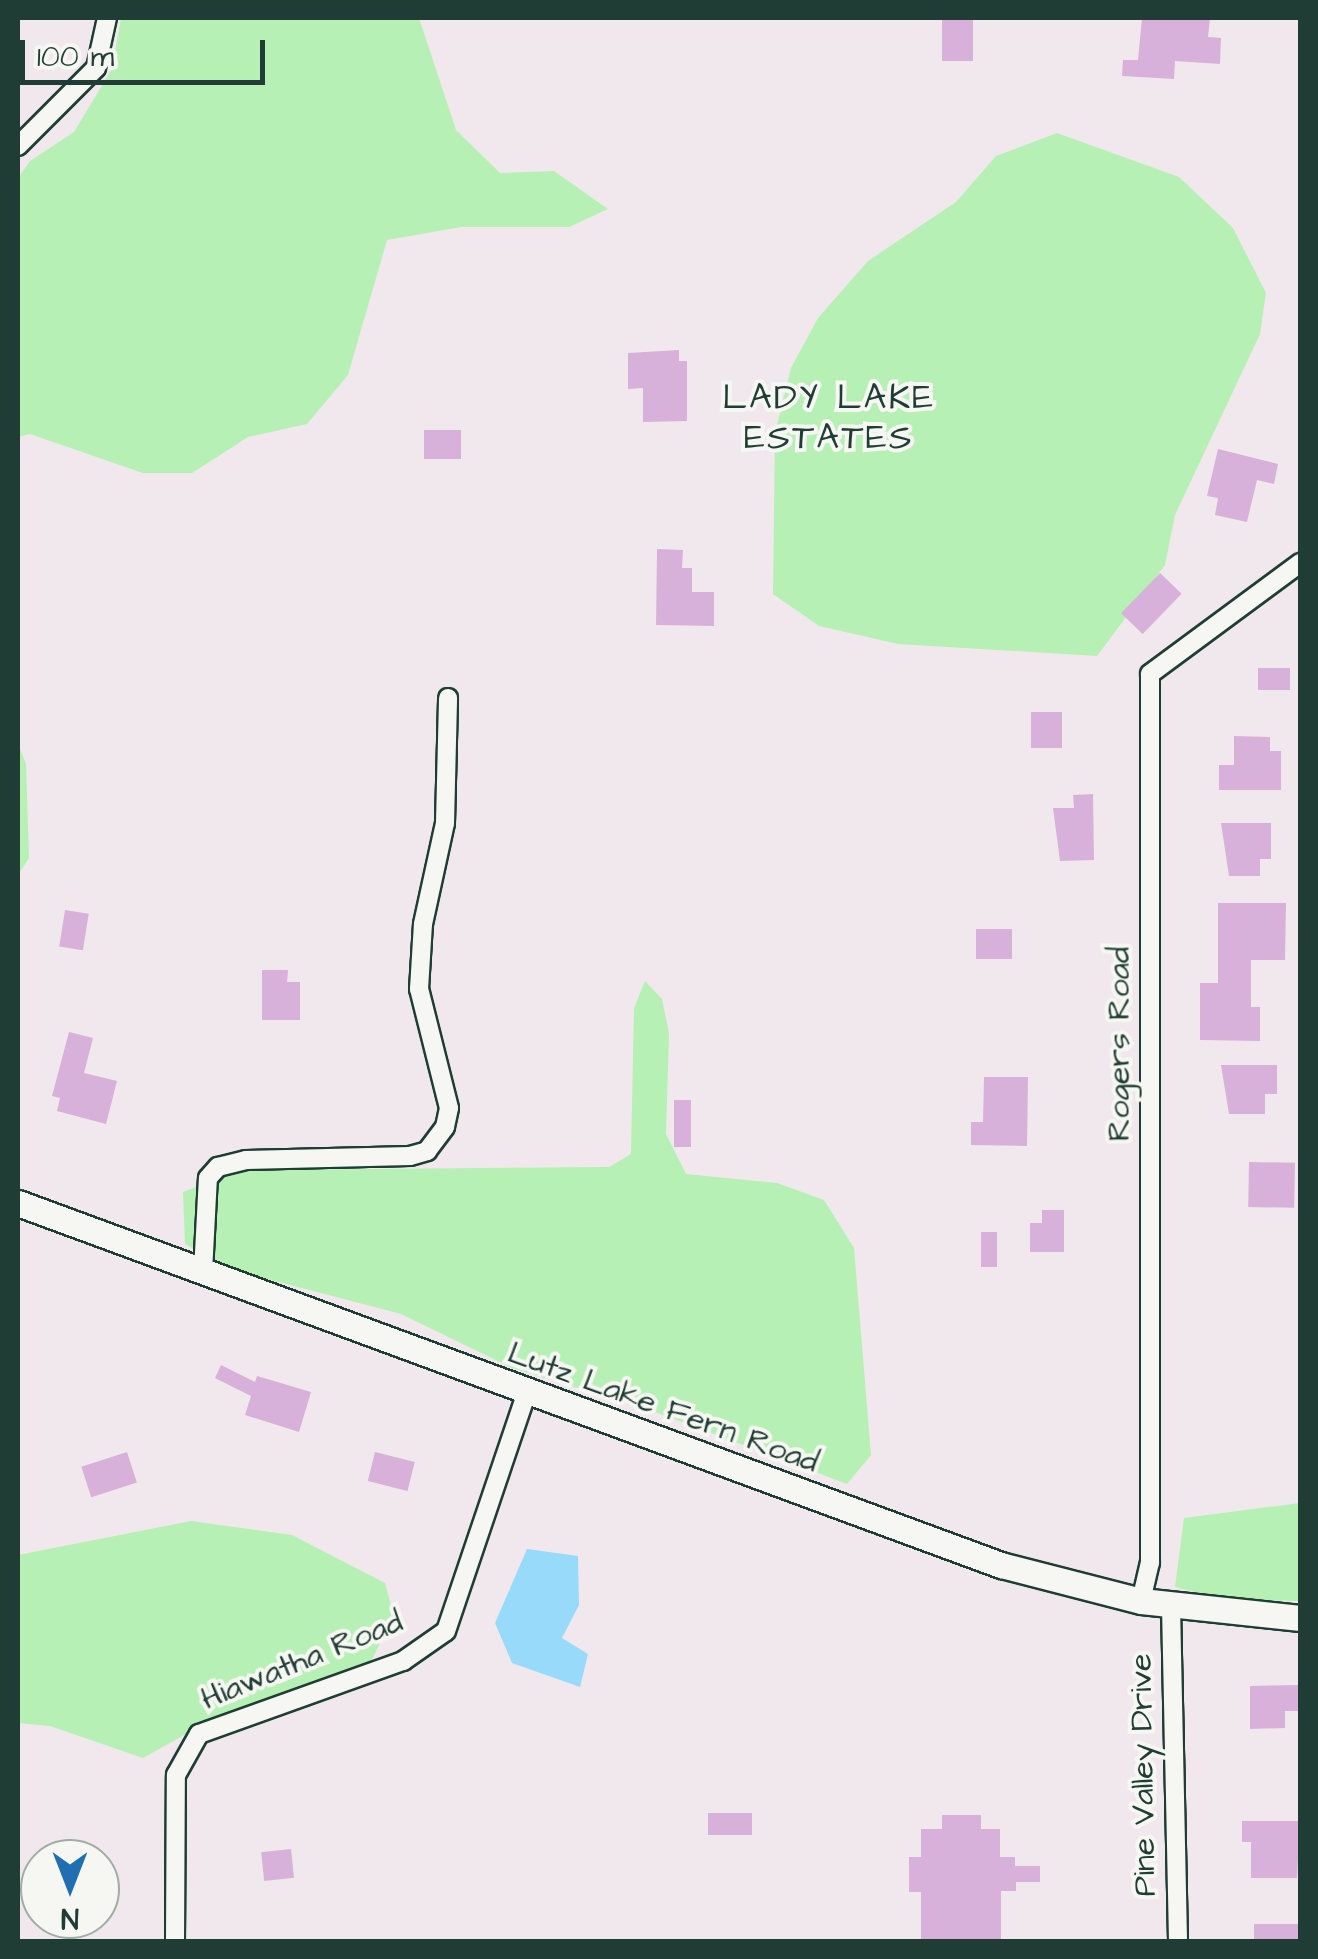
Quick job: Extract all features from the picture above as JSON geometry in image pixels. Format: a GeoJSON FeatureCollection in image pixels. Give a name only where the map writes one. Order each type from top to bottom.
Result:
{"type":"FeatureCollection","features":[{"type":"Feature","properties":{"kind":"main road","name":"Lutz Lake Fern Road"},"geometry":{"type":"LineString","coordinates":[[18,1203],[526,1394],[1001,1564],[1141,1601],[1300,1618]]}},
{"type":"Feature","properties":{"kind":"street"},"geometry":{"type":"LineString","coordinates":[[18,146],[96,68],[107,18]]}},
{"type":"Feature","properties":{"kind":"street","name":"Rogers Road"},"geometry":{"type":"LineString","coordinates":[[1141,1601],[1150,1563],[1150,674],[1300,563]]}},
{"type":"Feature","properties":{"kind":"street"},"geometry":{"type":"LineString","coordinates":[[204,1272],[208,1178],[218,1167],[246,1160],[410,1156],[427,1151],[445,1127],[449,1108],[419,990],[423,924],[445,823],[448,698]]}},
{"type":"Feature","properties":{"kind":"street","name":"Hiawatha Road"},"geometry":{"type":"LineString","coordinates":[[175,1942],[176,1775],[199,1734],[403,1661],[446,1631],[526,1394]]}},
{"type":"Feature","properties":{"kind":"street","name":"Pine Valley Drive"},"geometry":{"type":"LineString","coordinates":[[1171,1606],[1178,1942]]}},
{"type":"Feature","properties":{"kind":"green space"},"geometry":{"type":"Polygon","coordinates":[[[121,18],[419,18],[456,130],[500,173],[554,171],[608,209],[569,227],[461,227],[387,240],[348,375],[307,424],[248,437],[192,473],[143,473],[30,434],[18,437],[18,178],[30,161],[74,132],[112,69],[121,18]]]}},
{"type":"Feature","properties":{"kind":"green space"},"geometry":{"type":"Polygon","coordinates":[[[1057,133],[1179,177],[1233,228],[1266,293],[1260,334],[1175,515],[1165,565],[1097,656],[898,644],[819,626],[773,594],[775,433],[791,368],[818,318],[868,261],[956,202],[996,156],[1057,133]]]}},
{"type":"Feature","properties":{"kind":"green space"},"geometry":{"type":"Polygon","coordinates":[[[18,744],[26,764],[29,858],[18,875],[18,744]]]}},
{"type":"Feature","properties":{"kind":"green space"},"geometry":{"type":"Polygon","coordinates":[[[645,981],[662,999],[669,1033],[666,1134],[686,1174],[777,1183],[824,1200],[854,1248],[871,1455],[847,1484],[650,1410],[512,1368],[401,1314],[233,1270],[185,1244],[183,1192],[241,1170],[609,1167],[631,1154],[634,1008],[645,981]]]}},
{"type":"Feature","properties":{"kind":"green space"},"geometry":{"type":"Polygon","coordinates":[[[1300,1503],[1300,1601],[1224,1599],[1175,1587],[1184,1518],[1300,1503]]]}},
{"type":"Feature","properties":{"kind":"green space"},"geometry":{"type":"Polygon","coordinates":[[[191,1521],[292,1535],[385,1583],[394,1616],[370,1663],[218,1716],[143,1758],[50,1726],[18,1723],[18,1555],[191,1521]]]}},
{"type":"Feature","properties":{"kind":"water"},"geometry":{"type":"Polygon","coordinates":[[[527,1549],[578,1556],[579,1605],[562,1638],[588,1654],[580,1687],[512,1663],[495,1623],[527,1549]]]}},
{"type":"Feature","properties":{"kind":"building"},"geometry":{"type":"Polygon","coordinates":[[[942,18],[973,18],[973,61],[942,61],[942,18]]]}},
{"type":"Feature","properties":{"kind":"building"},"geometry":{"type":"Polygon","coordinates":[[[1142,18],[1210,19],[1208,37],[1221,38],[1220,64],[1175,61],[1174,79],[1122,76],[1123,60],[1138,60],[1142,18]]]}},
{"type":"Feature","properties":{"kind":"building"},"geometry":{"type":"Polygon","coordinates":[[[679,350],[679,361],[687,361],[687,421],[643,422],[643,388],[628,389],[628,353],[679,350]]]}},
{"type":"Feature","properties":{"kind":"building"},"geometry":{"type":"Polygon","coordinates":[[[424,430],[461,430],[461,459],[424,459],[424,430]]]}},
{"type":"Feature","properties":{"kind":"building"},"geometry":{"type":"Polygon","coordinates":[[[1218,449],[1278,464],[1274,484],[1257,480],[1247,522],[1215,515],[1218,498],[1207,496],[1218,449]]]}},
{"type":"Feature","properties":{"kind":"building"},"geometry":{"type":"Polygon","coordinates":[[[657,549],[683,550],[682,568],[692,568],[692,592],[714,592],[714,626],[656,625],[657,549]]]}},
{"type":"Feature","properties":{"kind":"building"},"geometry":{"type":"Polygon","coordinates":[[[1160,573],[1182,594],[1143,634],[1121,613],[1160,573]]]}},
{"type":"Feature","properties":{"kind":"building"},"geometry":{"type":"Polygon","coordinates":[[[1258,668],[1290,668],[1290,690],[1258,690],[1258,668]]]}},
{"type":"Feature","properties":{"kind":"building"},"geometry":{"type":"Polygon","coordinates":[[[1031,712],[1062,712],[1062,748],[1031,748],[1031,712]]]}},
{"type":"Feature","properties":{"kind":"building"},"geometry":{"type":"Polygon","coordinates":[[[1234,736],[1270,737],[1270,751],[1281,751],[1281,790],[1219,790],[1219,765],[1234,765],[1234,736]]]}},
{"type":"Feature","properties":{"kind":"building"},"geometry":{"type":"Polygon","coordinates":[[[1093,794],[1094,860],[1060,861],[1053,808],[1074,808],[1073,795],[1093,794]]]}},
{"type":"Feature","properties":{"kind":"building"},"geometry":{"type":"Polygon","coordinates":[[[1221,823],[1271,823],[1271,859],[1260,859],[1260,876],[1229,876],[1221,823]]]}},
{"type":"Feature","properties":{"kind":"building"},"geometry":{"type":"Polygon","coordinates":[[[1218,903],[1286,903],[1285,960],[1251,960],[1251,1007],[1260,1007],[1260,1041],[1200,1040],[1200,983],[1218,983],[1218,903]]]}},
{"type":"Feature","properties":{"kind":"building"},"geometry":{"type":"Polygon","coordinates":[[[65,910],[89,914],[83,950],[59,947],[65,910]]]}},
{"type":"Feature","properties":{"kind":"building"},"geometry":{"type":"Polygon","coordinates":[[[976,929],[1012,929],[1012,959],[976,959],[976,929]]]}},
{"type":"Feature","properties":{"kind":"building"},"geometry":{"type":"Polygon","coordinates":[[[262,970],[288,970],[287,982],[300,982],[300,1020],[262,1020],[262,970]]]}},
{"type":"Feature","properties":{"kind":"building"},"geometry":{"type":"Polygon","coordinates":[[[69,1032],[93,1038],[84,1073],[117,1081],[106,1124],[57,1111],[60,1098],[52,1096],[69,1032]]]}},
{"type":"Feature","properties":{"kind":"building"},"geometry":{"type":"Polygon","coordinates":[[[1221,1065],[1277,1065],[1277,1094],[1265,1094],[1265,1114],[1229,1114],[1221,1065]]]}},
{"type":"Feature","properties":{"kind":"building"},"geometry":{"type":"Polygon","coordinates":[[[984,1077],[1028,1077],[1027,1146],[971,1145],[971,1122],[983,1122],[984,1077]]]}},
{"type":"Feature","properties":{"kind":"building"},"geometry":{"type":"Polygon","coordinates":[[[674,1100],[691,1100],[691,1147],[674,1147],[674,1100]]]}},
{"type":"Feature","properties":{"kind":"building"},"geometry":{"type":"Polygon","coordinates":[[[1249,1162],[1295,1163],[1294,1208],[1248,1207],[1249,1162]]]}},
{"type":"Feature","properties":{"kind":"building"},"geometry":{"type":"Polygon","coordinates":[[[1042,1210],[1064,1210],[1064,1252],[1030,1252],[1030,1223],[1042,1223],[1042,1210]]]}},
{"type":"Feature","properties":{"kind":"building"},"geometry":{"type":"Polygon","coordinates":[[[981,1232],[997,1232],[997,1267],[981,1267],[981,1232]]]}},
{"type":"Feature","properties":{"kind":"building"},"geometry":{"type":"Polygon","coordinates":[[[221,1365],[255,1382],[257,1376],[311,1392],[299,1432],[245,1415],[251,1396],[215,1378],[221,1365]]]}},
{"type":"Feature","properties":{"kind":"building"},"geometry":{"type":"Polygon","coordinates":[[[127,1452],[137,1482],[91,1497],[81,1467],[127,1452]]]}},
{"type":"Feature","properties":{"kind":"building"},"geometry":{"type":"Polygon","coordinates":[[[375,1452],[415,1462],[408,1491],[368,1481],[375,1452]]]}},
{"type":"Feature","properties":{"kind":"building"},"geometry":{"type":"Polygon","coordinates":[[[1298,1685],[1298,1711],[1285,1711],[1285,1728],[1250,1729],[1250,1686],[1298,1685]]]}},
{"type":"Feature","properties":{"kind":"building"},"geometry":{"type":"Polygon","coordinates":[[[708,1813],[752,1813],[752,1835],[708,1835],[708,1813]]]}},
{"type":"Feature","properties":{"kind":"building"},"geometry":{"type":"Polygon","coordinates":[[[942,1815],[981,1815],[981,1829],[1000,1829],[1000,1857],[1015,1857],[1015,1866],[1040,1866],[1040,1882],[1016,1882],[1016,1891],[1001,1891],[1001,1942],[921,1942],[921,1892],[909,1892],[909,1857],[921,1857],[921,1829],[942,1829],[942,1815]]]}},
{"type":"Feature","properties":{"kind":"building"},"geometry":{"type":"Polygon","coordinates":[[[1242,1821],[1300,1821],[1297,1878],[1251,1878],[1251,1842],[1242,1842],[1242,1821]]]}},
{"type":"Feature","properties":{"kind":"building"},"geometry":{"type":"Polygon","coordinates":[[[291,1849],[294,1878],[264,1881],[261,1852],[291,1849]]]}},
{"type":"Feature","properties":{"kind":"building"},"geometry":{"type":"Polygon","coordinates":[[[1254,1924],[1300,1924],[1300,1942],[1254,1942],[1254,1924]]]}},
{"type":"Feature","properties":{"kind":"district","name":"LADY LAKE ESTATES"},"geometry":{"type":"Point","coordinates":[829,418]}}]}
